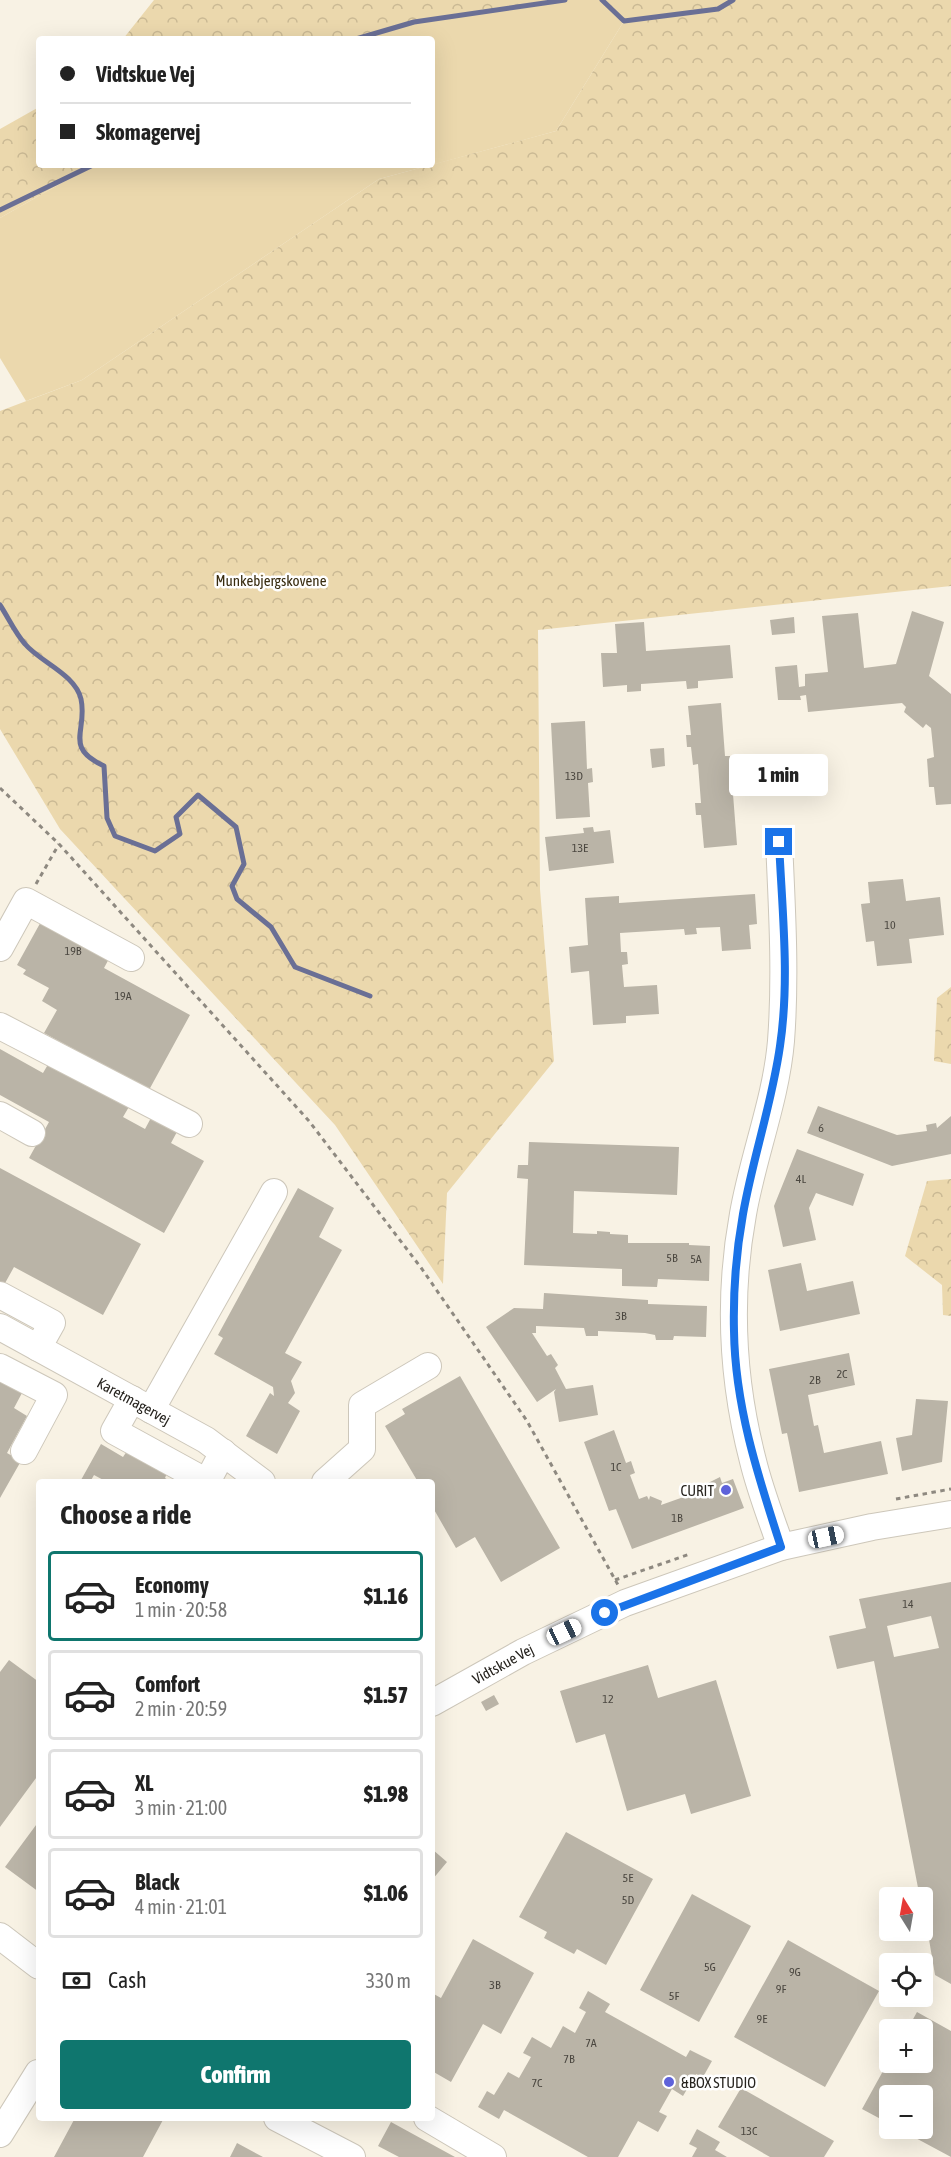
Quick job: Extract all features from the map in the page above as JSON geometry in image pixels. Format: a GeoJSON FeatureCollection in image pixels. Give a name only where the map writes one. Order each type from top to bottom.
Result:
{"type":"FeatureCollection","features":[{"type":"Feature","properties":{"kind":"street"},"geometry":{"type":"LineString","coordinates":[[779,842],[784,984],[781,1043],[772,1095],[743,1212],[737,1255],[734,1332],[736,1367],[751,1450],[781,1547]]}},
{"type":"Feature","properties":{"kind":"street"},"geometry":{"type":"LineString","coordinates":[[0,948],[26,901],[130,958]]}},
{"type":"Feature","properties":{"kind":"street"},"geometry":{"type":"LineString","coordinates":[[0,1026],[189,1124]]}},
{"type":"Feature","properties":{"kind":"street"},"geometry":{"type":"LineString","coordinates":[[0,1115],[32,1133]]}},
{"type":"Feature","properties":{"kind":"street"},"geometry":{"type":"LineString","coordinates":[[202,1479],[114,1431],[142,1405],[274,1192]]}},
{"type":"Feature","properties":{"kind":"street"},"geometry":{"type":"LineString","coordinates":[[0,1294],[52,1323],[38,1348]]}},
{"type":"Feature","properties":{"kind":"street","name":"Karetmagervej"},"geometry":{"type":"LineString","coordinates":[[0,1327],[206,1440],[257,1479]]}},
{"type":"Feature","properties":{"kind":"street"},"geometry":{"type":"LineString","coordinates":[[0,1366],[54,1395],[24,1450]]}},
{"type":"Feature","properties":{"kind":"street"},"geometry":{"type":"LineString","coordinates":[[328,1479],[362,1449],[362,1405],[428,1366]]}},
{"type":"Feature","properties":{"kind":"street"},"geometry":{"type":"LineString","coordinates":[[209,1479],[223,1452]]}},
{"type":"Feature","properties":{"kind":"street","name":"Vidtskue Vej"},"geometry":{"type":"LineString","coordinates":[[435,1694],[626,1603],[781,1547],[872,1527],[951,1514]]}},
{"type":"Feature","properties":{"kind":"street"},"geometry":{"type":"LineString","coordinates":[[0,1936],[36,1964]]}},
{"type":"Feature","properties":{"kind":"street"},"geometry":{"type":"LineString","coordinates":[[0,2118],[36,2074]]}},
{"type":"Feature","properties":{"kind":"street"},"geometry":{"type":"LineString","coordinates":[[0,2134],[36,2075]]}},
{"type":"Feature","properties":{"kind":"street"},"geometry":{"type":"LineString","coordinates":[[283,2121],[352,2157]]}},
{"type":"Feature","properties":{"kind":"street"},"geometry":{"type":"LineString","coordinates":[[432,2121],[493,2157]]}},
{"type":"Feature","properties":{"kind":"path"},"geometry":{"type":"LineString","coordinates":[[0,789],[59,844],[309,1121],[422,1269],[527,1421],[626,1603]]}},
{"type":"Feature","properties":{"kind":"path"},"geometry":{"type":"LineString","coordinates":[[26,901],[59,844]]}},
{"type":"Feature","properties":{"kind":"green space"},"geometry":{"type":"Polygon","coordinates":[[[154,0],[565,0],[414,22],[366,36],[125,36],[154,0]]]}},
{"type":"Feature","properties":{"kind":"green space"},"geometry":{"type":"Polygon","coordinates":[[[565,0],[602,0],[624,21],[556,131],[435,164],[435,36],[366,36],[414,22],[565,0]]]}},
{"type":"Feature","properties":{"kind":"green space","name":"Munkebjergskovene"},"geometry":{"type":"Polygon","coordinates":[[[602,0],[951,0],[951,586],[538,630],[540,889],[554,1061],[447,1193],[443,1284],[335,1125],[60,829],[0,729],[0,411],[82,380],[379,179],[420,168],[435,168],[435,164],[556,131],[624,21],[602,0]]]}},
{"type":"Feature","properties":{"kind":"green space"},"geometry":{"type":"Polygon","coordinates":[[[36,109],[36,168],[88,168],[0,218],[0,129],[36,109]]]}},
{"type":"Feature","properties":{"kind":"green space"},"geometry":{"type":"Polygon","coordinates":[[[88,168],[420,168],[379,179],[82,380],[26,401],[0,358],[0,218],[88,168]]]}},
{"type":"Feature","properties":{"kind":"green space"},"geometry":{"type":"Polygon","coordinates":[[[951,987],[951,1064],[934,1061],[937,998],[951,987]]]}},
{"type":"Feature","properties":{"kind":"green space"},"geometry":{"type":"Polygon","coordinates":[[[951,1179],[951,1316],[943,1315],[942,1285],[905,1256],[927,1181],[951,1179]]]}},
{"type":"Feature","properties":{"kind":"building"},"geometry":{"type":"Polygon","coordinates":[[[912,611],[944,622],[929,676],[951,694],[951,804],[936,805],[934,787],[929,787],[927,759],[934,757],[931,728],[926,724],[923,728],[904,712],[906,707],[902,703],[808,712],[806,695],[800,696],[801,700],[778,700],[775,667],[797,665],[799,687],[805,686],[805,674],[828,672],[822,616],[858,613],[864,668],[896,664],[912,611]]]}},
{"type":"Feature","properties":{"kind":"building"},"geometry":{"type":"Polygon","coordinates":[[[794,617],[795,633],[772,635],[770,620],[794,617]]]}},
{"type":"Feature","properties":{"kind":"building"},"geometry":{"type":"Polygon","coordinates":[[[644,622],[646,651],[730,645],[733,678],[698,681],[698,688],[687,689],[686,681],[641,684],[641,691],[627,692],[627,685],[603,687],[601,653],[617,653],[615,624],[644,622]]]}},
{"type":"Feature","properties":{"kind":"building"},"geometry":{"type":"Polygon","coordinates":[[[721,703],[725,756],[730,756],[737,845],[704,848],[701,815],[696,815],[695,803],[701,803],[698,764],[693,765],[691,747],[687,747],[686,735],[691,735],[688,706],[721,703]]]}},
{"type":"Feature","properties":{"kind":"building"},"geometry":{"type":"Polygon","coordinates":[[[585,721],[587,769],[592,768],[593,782],[588,783],[590,817],[556,819],[551,723],[585,721]]]}},
{"type":"Feature","properties":{"kind":"building"},"geometry":{"type":"Polygon","coordinates":[[[664,748],[665,766],[652,768],[650,749],[664,748]]]}},
{"type":"Feature","properties":{"kind":"building"},"geometry":{"type":"Polygon","coordinates":[[[593,827],[594,832],[610,830],[614,863],[549,871],[545,837],[584,833],[583,828],[593,827]]]}},
{"type":"Feature","properties":{"kind":"building"},"geometry":{"type":"Polygon","coordinates":[[[903,879],[906,901],[940,897],[944,935],[909,939],[912,963],[877,966],[874,941],[866,942],[861,904],[870,903],[868,882],[903,879]]]}},
{"type":"Feature","properties":{"kind":"building"},"geometry":{"type":"Polygon","coordinates":[[[755,894],[757,924],[749,925],[751,949],[722,951],[720,927],[696,928],[697,934],[685,935],[684,929],[620,933],[621,952],[627,952],[628,964],[622,965],[624,987],[657,985],[659,1014],[626,1016],[626,1023],[593,1025],[589,971],[571,973],[569,947],[588,945],[585,898],[619,896],[619,903],[755,894]]]}},
{"type":"Feature","properties":{"kind":"building"},"geometry":{"type":"Polygon","coordinates":[[[43,918],[111,955],[104,968],[190,1015],[149,1090],[44,1033],[57,1010],[42,1001],[49,988],[23,974],[26,970],[17,965],[43,918]]]}},
{"type":"Feature","properties":{"kind":"building"},"geometry":{"type":"Polygon","coordinates":[[[0,1049],[43,1073],[50,1061],[130,1105],[123,1117],[145,1129],[152,1116],[178,1130],[171,1143],[204,1161],[164,1233],[29,1158],[49,1122],[0,1095],[0,1049]]]}},
{"type":"Feature","properties":{"kind":"building"},"geometry":{"type":"Polygon","coordinates":[[[818,1106],[897,1135],[927,1131],[926,1125],[936,1123],[937,1128],[951,1116],[951,1154],[892,1166],[807,1133],[818,1106]]]}},
{"type":"Feature","properties":{"kind":"building"},"geometry":{"type":"Polygon","coordinates":[[[529,1142],[679,1147],[677,1195],[574,1191],[573,1233],[597,1234],[597,1231],[628,1235],[628,1243],[689,1243],[689,1245],[710,1246],[709,1281],[658,1279],[657,1287],[622,1286],[622,1269],[524,1265],[528,1179],[517,1178],[518,1165],[528,1165],[529,1142]]]}},
{"type":"Feature","properties":{"kind":"building"},"geometry":{"type":"Polygon","coordinates":[[[797,1149],[864,1174],[853,1206],[816,1193],[809,1208],[816,1240],[783,1247],[774,1206],[797,1149]]]}},
{"type":"Feature","properties":{"kind":"building"},"geometry":{"type":"Polygon","coordinates":[[[0,1168],[141,1244],[103,1315],[14,1267],[4,1285],[0,1282],[0,1168]]]}},
{"type":"Feature","properties":{"kind":"building"},"geometry":{"type":"Polygon","coordinates":[[[298,1188],[334,1208],[319,1237],[342,1250],[285,1353],[302,1362],[291,1381],[295,1393],[288,1403],[300,1411],[277,1454],[246,1436],[270,1393],[274,1396],[273,1387],[214,1354],[223,1338],[218,1335],[298,1188]]]}},
{"type":"Feature","properties":{"kind":"building"},"geometry":{"type":"Polygon","coordinates":[[[801,1263],[807,1291],[853,1281],[860,1314],[780,1331],[768,1270],[801,1263]]]}},
{"type":"Feature","properties":{"kind":"building"},"geometry":{"type":"Polygon","coordinates":[[[544,1293],[648,1300],[648,1304],[707,1306],[706,1337],[674,1336],[673,1340],[656,1340],[655,1335],[645,1333],[598,1331],[598,1336],[586,1336],[584,1328],[536,1326],[536,1333],[532,1333],[547,1356],[551,1354],[558,1365],[555,1368],[566,1389],[593,1385],[598,1415],[559,1422],[554,1392],[556,1389],[537,1402],[486,1327],[514,1308],[543,1309],[544,1293]]]}},
{"type":"Feature","properties":{"kind":"building"},"geometry":{"type":"Polygon","coordinates":[[[849,1353],[855,1385],[808,1395],[814,1426],[818,1425],[824,1453],[881,1441],[888,1474],[799,1492],[787,1433],[782,1434],[769,1369],[849,1353]]]}},
{"type":"Feature","properties":{"kind":"building"},"geometry":{"type":"Polygon","coordinates":[[[460,1376],[560,1548],[501,1582],[475,1537],[456,1548],[435,1511],[435,1479],[416,1479],[385,1426],[405,1414],[402,1409],[460,1376]]]}},
{"type":"Feature","properties":{"kind":"building"},"geometry":{"type":"Polygon","coordinates":[[[0,1381],[22,1393],[14,1408],[27,1416],[7,1453],[21,1461],[0,1498],[0,1381]]]}},
{"type":"Feature","properties":{"kind":"building"},"geometry":{"type":"Polygon","coordinates":[[[916,1399],[948,1401],[942,1462],[902,1471],[896,1438],[912,1435],[916,1399]]]}},
{"type":"Feature","properties":{"kind":"building"},"geometry":{"type":"Polygon","coordinates":[[[614,1430],[626,1463],[631,1461],[635,1473],[630,1475],[639,1499],[647,1496],[649,1500],[650,1496],[662,1501],[661,1505],[709,1488],[708,1483],[720,1477],[722,1483],[733,1479],[744,1508],[632,1549],[616,1509],[609,1511],[584,1442],[614,1430]]]}},
{"type":"Feature","properties":{"kind":"building"},"geometry":{"type":"Polygon","coordinates":[[[101,1444],[123,1457],[127,1451],[167,1473],[166,1479],[101,1479],[94,1475],[92,1479],[82,1479],[101,1444]]]}},
{"type":"Feature","properties":{"kind":"building"},"geometry":{"type":"Polygon","coordinates":[[[951,1582],[951,1984],[935,1975],[929,1941],[933,1941],[933,1887],[918,1887],[874,1661],[837,1669],[829,1636],[866,1628],[859,1599],[951,1582]],[[931,1616],[887,1626],[894,1657],[939,1648],[931,1616]]]}},
{"type":"Feature","properties":{"kind":"building"},"geometry":{"type":"Polygon","coordinates":[[[9,1660],[36,1680],[36,1778],[0,1827],[0,1672],[9,1660]]]}},
{"type":"Feature","properties":{"kind":"building"},"geometry":{"type":"Polygon","coordinates":[[[648,1665],[658,1698],[716,1680],[751,1796],[691,1814],[685,1794],[627,1811],[605,1734],[576,1743],[560,1691],[648,1665]]]}},
{"type":"Feature","properties":{"kind":"building"},"geometry":{"type":"Polygon","coordinates":[[[494,1695],[499,1704],[486,1711],[481,1702],[494,1695]]]}},
{"type":"Feature","properties":{"kind":"building"},"geometry":{"type":"Polygon","coordinates":[[[36,1825],[36,1890],[5,1867],[36,1825]]]}},
{"type":"Feature","properties":{"kind":"building"},"geometry":{"type":"Polygon","coordinates":[[[566,1832],[653,1879],[606,1965],[577,1949],[574,1954],[544,1938],[547,1932],[519,1917],[566,1832]]]}},
{"type":"Feature","properties":{"kind":"building"},"geometry":{"type":"Polygon","coordinates":[[[435,1852],[447,1862],[435,1876],[435,1852]]]}},
{"type":"Feature","properties":{"kind":"building"},"geometry":{"type":"Polygon","coordinates":[[[692,1894],[751,1926],[699,2022],[640,1990],[692,1894]]]}},
{"type":"Feature","properties":{"kind":"building"},"geometry":{"type":"Polygon","coordinates":[[[473,1939],[534,1973],[501,2034],[483,2024],[451,2082],[435,2073],[435,1995],[441,1998],[473,1939]]]}},
{"type":"Feature","properties":{"kind":"building"},"geometry":{"type":"Polygon","coordinates":[[[788,1940],[879,1991],[825,2087],[734,2037],[788,1940]]]}},
{"type":"Feature","properties":{"kind":"building"},"geometry":{"type":"Polygon","coordinates":[[[588,1991],[610,2004],[605,2012],[686,2057],[690,2050],[712,2061],[703,2077],[696,2074],[683,2096],[672,2089],[659,2112],[667,2116],[658,2132],[638,2121],[618,2157],[588,2157],[504,2110],[499,2119],[478,2107],[487,2091],[494,2095],[508,2072],[519,2078],[531,2057],[523,2053],[532,2037],[551,2048],[563,2026],[575,2033],[586,2012],[579,2008],[588,1991]]]}},
{"type":"Feature","properties":{"kind":"building"},"geometry":{"type":"Polygon","coordinates":[[[917,2012],[930,2019],[913,2019],[917,2012]]]}},
{"type":"Feature","properties":{"kind":"building"},"geometry":{"type":"Polygon","coordinates":[[[933,2021],[951,2031],[951,2157],[917,2139],[933,2139],[933,2085],[879,2085],[879,2118],[862,2109],[882,2073],[933,2073],[933,2021]]]}},
{"type":"Feature","properties":{"kind":"building"},"geometry":{"type":"Polygon","coordinates":[[[741,2088],[834,2141],[824,2157],[770,2157],[718,2127],[741,2088]]]}},
{"type":"Feature","properties":{"kind":"building"},"geometry":{"type":"Polygon","coordinates":[[[73,2121],[162,2121],[143,2157],[54,2157],[73,2121]]]}},
{"type":"Feature","properties":{"kind":"building"},"geometry":{"type":"Polygon","coordinates":[[[391,2122],[455,2157],[399,2157],[378,2146],[391,2122]]]}},
{"type":"Feature","properties":{"kind":"building"},"geometry":{"type":"Polygon","coordinates":[[[697,2129],[720,2142],[715,2150],[727,2157],[692,2157],[697,2148],[689,2144],[697,2129]]]}},
{"type":"Feature","properties":{"kind":"building"},"geometry":{"type":"Polygon","coordinates":[[[237,2143],[263,2157],[230,2157],[237,2143]]]}},
{"type":"Feature","properties":{"kind":"waterway"},"geometry":{"type":"LineString","coordinates":[[366,36],[414,22],[565,0]]}},
{"type":"Feature","properties":{"kind":"waterway"},"geometry":{"type":"LineString","coordinates":[[602,0],[624,21],[718,9],[733,0]]}},
{"type":"Feature","properties":{"kind":"waterway"},"geometry":{"type":"LineString","coordinates":[[0,210],[87,168]]}},
{"type":"Feature","properties":{"kind":"waterway"},"geometry":{"type":"LineString","coordinates":[[0,605],[31,651],[65,675],[77,690],[82,710],[81,745],[84,752],[104,766],[107,818],[115,836],[155,851],[180,834],[176,817],[198,795],[236,827],[244,864],[232,886],[237,899],[271,927],[295,967],[370,996]]}},
{"type":"Feature","properties":{"kind":"place","name":"CURIT"},"geometry":{"type":"Point","coordinates":[726,1490]}},
{"type":"Feature","properties":{"kind":"place","name":"&BOX STUDIO"},"geometry":{"type":"Point","coordinates":[669,2082]}},
{"type":"Feature","properties":{"kind":"route"},"geometry":{"type":"LineString","coordinates":[[605,1613],[626,1603],[781,1547],[753,1461],[742,1409],[734,1332],[737,1255],[743,1212],[772,1095],[781,1043],[784,955],[779,842]]}}]}
